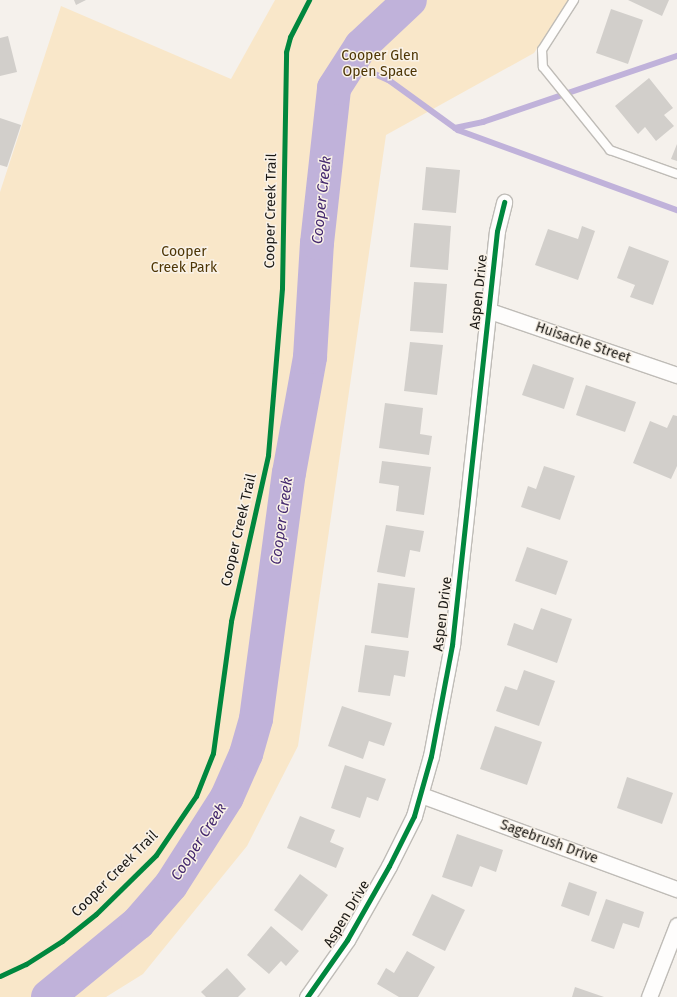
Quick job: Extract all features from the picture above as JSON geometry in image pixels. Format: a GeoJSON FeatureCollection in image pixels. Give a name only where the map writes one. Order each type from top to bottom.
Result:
{"type":"FeatureCollection","features":[{"type":"Feature","properties":{"kind":"street","name":"Aspen Drive"},"geometry":{"type":"LineString","coordinates":[[307,997],[347,940],[389,866],[421,795],[452,645],[490,311],[497,231],[504,202]]}},
{"type":"Feature","properties":{"kind":"street","name":"Huisache Street"},"geometry":{"type":"LineString","coordinates":[[490,311],[677,375]]}},
{"type":"Feature","properties":{"kind":"street","name":"Sagebrush Drive"},"geometry":{"type":"LineString","coordinates":[[421,795],[677,889]]}},
{"type":"Feature","properties":{"kind":"street"},"geometry":{"type":"LineString","coordinates":[[649,997],[677,925]]}},
{"type":"Feature","properties":{"kind":"lane"},"geometry":{"type":"LineString","coordinates":[[574,0],[542,50],[543,67],[610,150],[677,174]]}},
{"type":"Feature","properties":{"kind":"green space","name":"Cooper Creek Park"},"geometry":{"type":"Polygon","coordinates":[[[275,0],[569,0],[534,53],[386,135],[298,746],[247,846],[143,974],[106,997],[0,997],[0,192],[61,6],[231,79],[275,0]]]}},
{"type":"Feature","properties":{"kind":"building"},"geometry":{"type":"Polygon","coordinates":[[[74,0],[86,0],[76,5],[74,0]]]}},
{"type":"Feature","properties":{"kind":"building"},"geometry":{"type":"Polygon","coordinates":[[[628,0],[669,0],[662,16],[628,0]]]}},
{"type":"Feature","properties":{"kind":"building"},"geometry":{"type":"Polygon","coordinates":[[[611,9],[643,20],[628,64],[596,53],[611,9]]]}},
{"type":"Feature","properties":{"kind":"building"},"geometry":{"type":"Polygon","coordinates":[[[8,36],[17,72],[0,76],[0,38],[8,36]]]}},
{"type":"Feature","properties":{"kind":"building"},"geometry":{"type":"Polygon","coordinates":[[[649,78],[673,108],[664,115],[674,126],[656,141],[645,127],[638,134],[615,106],[649,78]]]}},
{"type":"Feature","properties":{"kind":"building"},"geometry":{"type":"Polygon","coordinates":[[[0,118],[21,125],[7,167],[0,165],[0,118]]]}},
{"type":"Feature","properties":{"kind":"building"},"geometry":{"type":"Polygon","coordinates":[[[677,144],[677,161],[671,159],[677,144]]]}},
{"type":"Feature","properties":{"kind":"building"},"geometry":{"type":"Polygon","coordinates":[[[426,167],[460,170],[456,213],[422,210],[426,167]]]}},
{"type":"Feature","properties":{"kind":"building"},"geometry":{"type":"Polygon","coordinates":[[[414,223],[451,226],[448,270],[410,267],[414,223]]]}},
{"type":"Feature","properties":{"kind":"building"},"geometry":{"type":"Polygon","coordinates":[[[582,226],[595,231],[578,280],[535,265],[548,229],[578,239],[582,226]]]}},
{"type":"Feature","properties":{"kind":"building"},"geometry":{"type":"Polygon","coordinates":[[[629,246],[669,261],[653,305],[630,297],[635,285],[617,278],[629,246]]]}},
{"type":"Feature","properties":{"kind":"building"},"geometry":{"type":"Polygon","coordinates":[[[414,282],[447,284],[443,333],[410,331],[414,282]]]}},
{"type":"Feature","properties":{"kind":"building"},"geometry":{"type":"Polygon","coordinates":[[[410,342],[443,345],[437,395],[404,391],[410,342]]]}},
{"type":"Feature","properties":{"kind":"building"},"geometry":{"type":"Polygon","coordinates":[[[533,364],[574,378],[564,409],[522,395],[533,364]]]}},
{"type":"Feature","properties":{"kind":"building"},"geometry":{"type":"Polygon","coordinates":[[[586,385],[636,402],[625,432],[576,415],[586,385]]]}},
{"type":"Feature","properties":{"kind":"building"},"geometry":{"type":"Polygon","coordinates":[[[385,403],[423,408],[420,434],[432,436],[429,455],[379,448],[385,403]]]}},
{"type":"Feature","properties":{"kind":"building"},"geometry":{"type":"Polygon","coordinates":[[[673,415],[677,416],[677,466],[671,479],[633,463],[650,421],[667,428],[673,415]]]}},
{"type":"Feature","properties":{"kind":"building"},"geometry":{"type":"Polygon","coordinates":[[[382,461],[431,467],[424,515],[396,511],[399,486],[379,483],[382,461]]]}},
{"type":"Feature","properties":{"kind":"building"},"geometry":{"type":"Polygon","coordinates":[[[544,466],[575,476],[560,520],[521,507],[528,486],[536,489],[544,466]]]}},
{"type":"Feature","properties":{"kind":"building"},"geometry":{"type":"Polygon","coordinates":[[[386,525],[424,531],[420,552],[410,550],[405,577],[377,572],[386,525]]]}},
{"type":"Feature","properties":{"kind":"building"},"geometry":{"type":"Polygon","coordinates":[[[527,547],[568,561],[556,595],[515,581],[527,547]]]}},
{"type":"Feature","properties":{"kind":"building"},"geometry":{"type":"Polygon","coordinates":[[[378,583],[415,588],[408,638],[371,633],[378,583]]]}},
{"type":"Feature","properties":{"kind":"building"},"geometry":{"type":"Polygon","coordinates":[[[541,608],[572,619],[557,663],[507,645],[514,623],[533,630],[541,608]]]}},
{"type":"Feature","properties":{"kind":"building"},"geometry":{"type":"Polygon","coordinates":[[[365,645],[409,651],[405,677],[394,675],[390,696],[358,692],[365,645]]]}},
{"type":"Feature","properties":{"kind":"building"},"geometry":{"type":"Polygon","coordinates":[[[524,670],[555,681],[539,726],[496,711],[505,686],[517,690],[524,670]]]}},
{"type":"Feature","properties":{"kind":"building"},"geometry":{"type":"Polygon","coordinates":[[[342,706],[392,723],[384,746],[369,741],[363,759],[328,746],[342,706]]]}},
{"type":"Feature","properties":{"kind":"building"},"geometry":{"type":"Polygon","coordinates":[[[495,726],[542,742],[527,785],[480,769],[495,726]]]}},
{"type":"Feature","properties":{"kind":"building"},"geometry":{"type":"Polygon","coordinates":[[[345,765],[386,779],[378,801],[367,797],[360,818],[331,808],[345,765]]]}},
{"type":"Feature","properties":{"kind":"building"},"geometry":{"type":"Polygon","coordinates":[[[627,777],[673,793],[662,824],[617,808],[627,777]]]}},
{"type":"Feature","properties":{"kind":"building"},"geometry":{"type":"Polygon","coordinates":[[[300,816],[335,830],[330,842],[344,848],[336,868],[287,848],[300,816]]]}},
{"type":"Feature","properties":{"kind":"building"},"geometry":{"type":"Polygon","coordinates":[[[457,834],[503,850],[496,872],[480,866],[472,887],[442,877],[457,834]]]}},
{"type":"Feature","properties":{"kind":"building"},"geometry":{"type":"Polygon","coordinates":[[[300,874],[328,895],[302,931],[274,910],[300,874]]]}},
{"type":"Feature","properties":{"kind":"building"},"geometry":{"type":"Polygon","coordinates":[[[569,882],[597,892],[589,916],[561,906],[569,882]]]}},
{"type":"Feature","properties":{"kind":"building"},"geometry":{"type":"Polygon","coordinates":[[[432,894],[465,910],[445,951],[412,935],[432,894]]]}},
{"type":"Feature","properties":{"kind":"building"},"geometry":{"type":"Polygon","coordinates":[[[606,899],[644,912],[639,928],[623,923],[614,949],[591,941],[606,899]]]}},
{"type":"Feature","properties":{"kind":"building"},"geometry":{"type":"Polygon","coordinates":[[[271,926],[299,951],[286,966],[281,961],[269,974],[247,955],[271,926]]]}},
{"type":"Feature","properties":{"kind":"building"},"geometry":{"type":"Polygon","coordinates":[[[407,951],[435,967],[418,997],[399,997],[377,984],[386,968],[394,973],[407,951]]]}},
{"type":"Feature","properties":{"kind":"building"},"geometry":{"type":"Polygon","coordinates":[[[227,968],[246,989],[238,997],[206,997],[201,992],[227,968]]]}},
{"type":"Feature","properties":{"kind":"building"},"geometry":{"type":"Polygon","coordinates":[[[575,987],[604,997],[572,997],[575,987]]]}},
{"type":"Feature","properties":{"kind":"waterway","name":"Cooper Creek"},"geometry":{"type":"LineString","coordinates":[[48,997],[138,923],[171,885],[227,797],[246,754],[256,719],[289,473],[310,357],[317,243],[334,88],[361,46],[410,0]]}},
{"type":"Feature","properties":{"kind":"waterway"},"geometry":{"type":"LineString","coordinates":[[455,128],[483,122],[677,56]]}},
{"type":"Feature","properties":{"kind":"waterway"},"geometry":{"type":"LineString","coordinates":[[343,68],[364,69],[389,80],[458,130],[677,210]]}},
{"type":"Feature","properties":{"kind":"cycle path","name":"Cooper Creek Trail"},"geometry":{"type":"LineString","coordinates":[[0,976],[26,964],[62,941],[96,914],[156,855],[196,796],[213,753],[231,621],[268,455],[282,288],[286,52],[290,37],[309,0]]}},
{"type":"Feature","properties":{"kind":"cycle path"},"geometry":{"type":"LineString","coordinates":[[307,997],[347,940],[389,866],[414,816],[431,756],[452,645],[497,231],[504,202]]}},
{"type":"Feature","properties":{"kind":"park label","name":"Cooper Glen Open Space"},"geometry":{"type":"Point","coordinates":[380,64]}}]}
